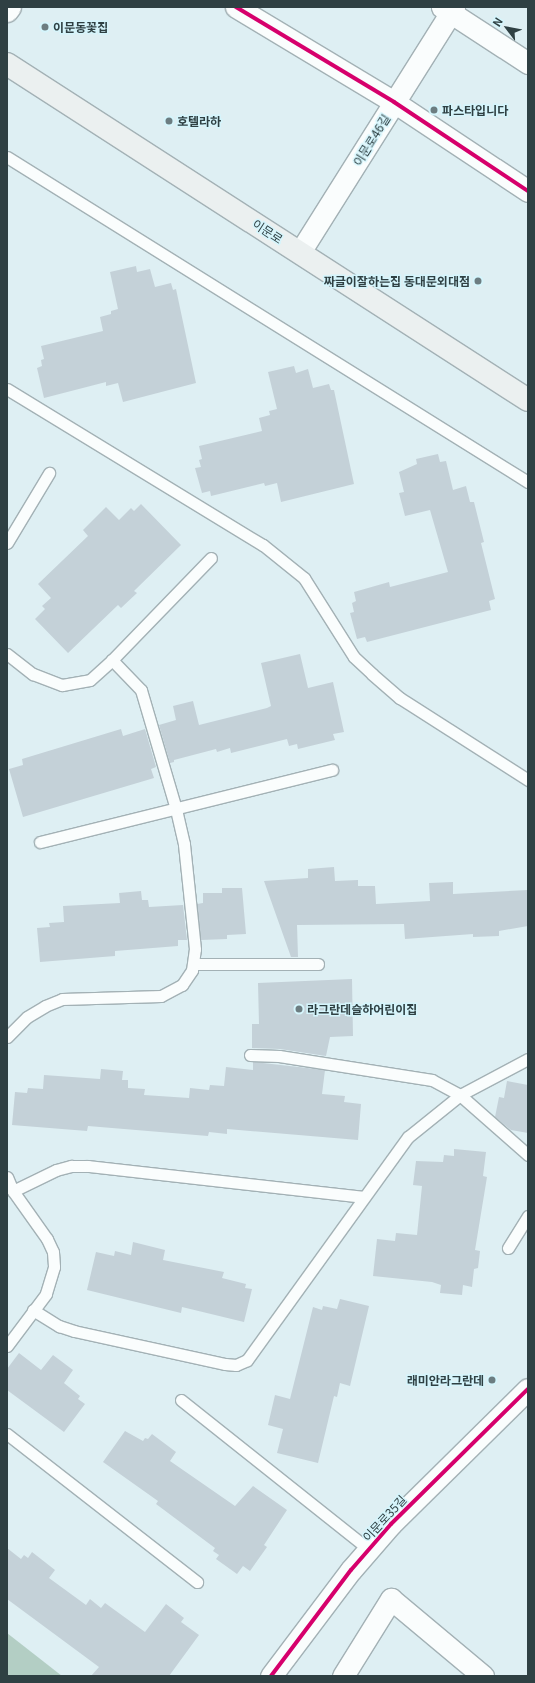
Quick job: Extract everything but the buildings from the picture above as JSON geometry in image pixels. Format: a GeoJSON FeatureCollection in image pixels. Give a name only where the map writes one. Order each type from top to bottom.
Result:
{"type":"FeatureCollection","features":[{"type":"Feature","properties":{"kind":"main road","name":"이문로"},"geometry":{"type":"LineString","coordinates":[[7,64],[528,400]]}},
{"type":"Feature","properties":{"kind":"street"},"geometry":{"type":"LineString","coordinates":[[7,11],[10,7]]}},
{"type":"Feature","properties":{"kind":"street"},"geometry":{"type":"LineString","coordinates":[[236,7],[394,102],[528,191]]}},
{"type":"Feature","properties":{"kind":"street"},"geometry":{"type":"LineString","coordinates":[[449,9],[528,63]]}},
{"type":"Feature","properties":{"kind":"street","name":"이문로46길"},"geometry":{"type":"LineString","coordinates":[[300,252],[394,102],[449,9]]}},
{"type":"Feature","properties":{"kind":"street","name":"이문로35길"},"geometry":{"type":"LineString","coordinates":[[271,1676],[368,1550],[416,1498],[528,1389]]}},
{"type":"Feature","properties":{"kind":"street"},"geometry":{"type":"LineString","coordinates":[[343,1676],[391,1598],[483,1676]]}},
{"type":"Feature","properties":{"kind":"lane"},"geometry":{"type":"LineString","coordinates":[[7,157],[528,482]]}},
{"type":"Feature","properties":{"kind":"lane"},"geometry":{"type":"LineString","coordinates":[[7,389],[263,545],[304,578],[354,656],[377,679],[400,698],[528,780]]}},
{"type":"Feature","properties":{"kind":"lane"},"geometry":{"type":"LineString","coordinates":[[7,543],[49,473]]}},
{"type":"Feature","properties":{"kind":"lane"},"geometry":{"type":"LineString","coordinates":[[7,654],[33,674],[62,685],[90,680],[112,660],[211,558]]}},
{"type":"Feature","properties":{"kind":"lane"},"geometry":{"type":"LineString","coordinates":[[7,1037],[27,1017],[45,1006],[62,999],[161,996],[171,993],[186,981],[194,964],[195,949],[184,844],[176,809],[141,690],[112,660]]}},
{"type":"Feature","properties":{"kind":"lane"},"geometry":{"type":"LineString","coordinates":[[40,842],[332,770]]}},
{"type":"Feature","properties":{"kind":"lane"},"geometry":{"type":"LineString","coordinates":[[194,964],[318,964]]}},
{"type":"Feature","properties":{"kind":"lane"},"geometry":{"type":"LineString","coordinates":[[250,1055],[279,1056],[432,1080],[460,1095],[528,1155]]}},
{"type":"Feature","properties":{"kind":"lane"},"geometry":{"type":"LineString","coordinates":[[33,1310],[59,1326],[74,1331],[236,1364],[246,1360],[254,1352],[362,1197],[408,1137],[460,1095],[528,1059]]}},
{"type":"Feature","properties":{"kind":"lane"},"geometry":{"type":"LineString","coordinates":[[13,1191],[56,1170],[71,1166],[88,1166],[362,1197]]}},
{"type":"Feature","properties":{"kind":"lane"},"geometry":{"type":"LineString","coordinates":[[7,1177],[13,1191],[47,1239],[53,1252],[54,1267],[51,1282],[7,1346]]}},
{"type":"Feature","properties":{"kind":"lane"},"geometry":{"type":"LineString","coordinates":[[508,1248],[528,1216]]}},
{"type":"Feature","properties":{"kind":"lane"},"geometry":{"type":"LineString","coordinates":[[181,1400],[368,1550]]}},
{"type":"Feature","properties":{"kind":"lane"},"geometry":{"type":"LineString","coordinates":[[7,1434],[197,1582]]}},
{"type":"Feature","properties":{"kind":"green space"},"geometry":{"type":"Polygon","coordinates":[[[7,1633],[62,1676],[7,1676],[7,1633]]]}},
{"type":"Feature","properties":{"kind":"cycle path"},"geometry":{"type":"LineString","coordinates":[[236,7],[394,102],[528,191]]}},
{"type":"Feature","properties":{"kind":"cycle path"},"geometry":{"type":"LineString","coordinates":[[271,1676],[351,1570],[391,1524],[528,1389]]}},
{"type":"Feature","properties":{"kind":"place","name":"이문동꽃집"},"geometry":{"type":"Point","coordinates":[45,27]}},
{"type":"Feature","properties":{"kind":"place","name":"파스타입니다"},"geometry":{"type":"Point","coordinates":[434,110]}},
{"type":"Feature","properties":{"kind":"place","name":"호텔라하"},"geometry":{"type":"Point","coordinates":[169,121]}},
{"type":"Feature","properties":{"kind":"place","name":"짜글이잘하는집 동대문외대점"},"geometry":{"type":"Point","coordinates":[478,281]}},
{"type":"Feature","properties":{"kind":"place","name":"라그란데슬하어린이집"},"geometry":{"type":"Point","coordinates":[299,1009]}},
{"type":"Feature","properties":{"kind":"place","name":"래미안라그란데"},"geometry":{"type":"Point","coordinates":[492,1380]}}]}
